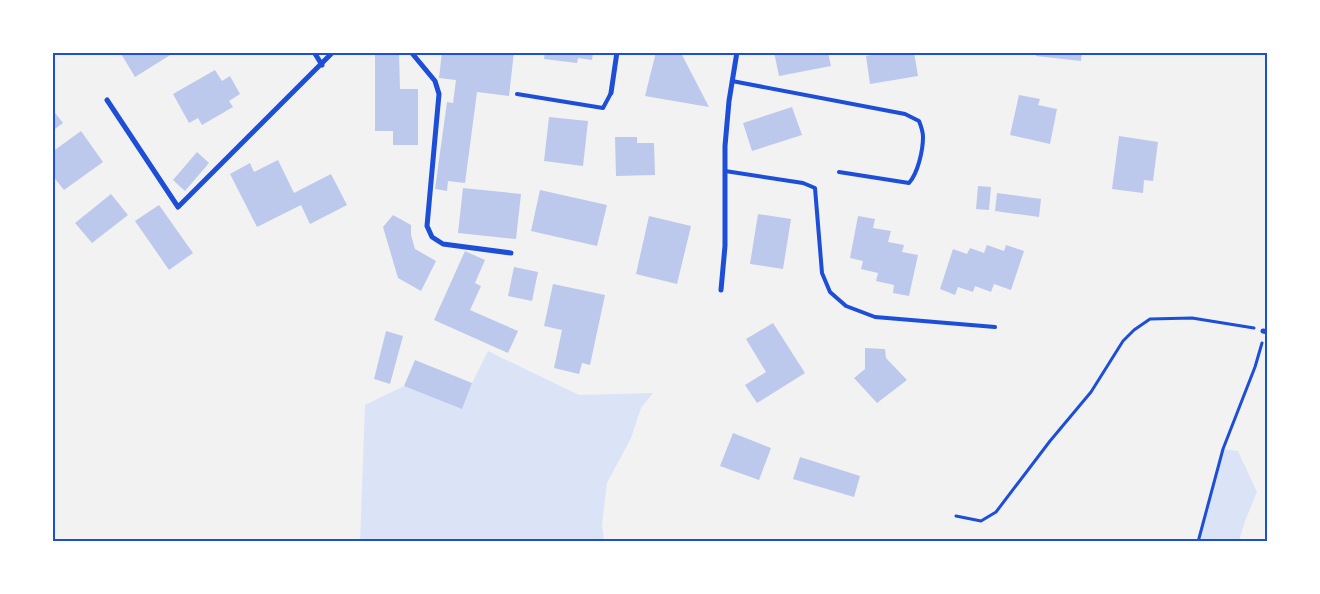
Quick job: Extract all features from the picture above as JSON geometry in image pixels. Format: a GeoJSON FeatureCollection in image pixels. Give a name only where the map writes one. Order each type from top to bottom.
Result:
{"type":"FeatureCollection","features":[{"type":"Feature","properties":{"kind":"street"},"geometry":{"type":"LineString","coordinates":[[314,52],[322,65]]}},
{"type":"Feature","properties":{"kind":"street"},"geometry":{"type":"LineString","coordinates":[[106,100],[178,207],[333,52]]}},
{"type":"Feature","properties":{"kind":"street"},"geometry":{"type":"LineString","coordinates":[[411,52],[434,81],[439,94],[427,226],[432,237],[443,244],[511,253]]}},
{"type":"Feature","properties":{"kind":"street"},"geometry":{"type":"LineString","coordinates":[[611,93],[617,52]]}},
{"type":"Feature","properties":{"kind":"street"},"geometry":{"type":"LineString","coordinates":[[721,290],[725,246],[725,146],[737,52]]}},
{"type":"Feature","properties":{"kind":"lane"},"geometry":{"type":"LineString","coordinates":[[732,81],[905,114],[919,121],[923,136],[918,166],[914,178],[909,183],[839,172]]}},
{"type":"Feature","properties":{"kind":"lane"},"geometry":{"type":"LineString","coordinates":[[517,94],[603,108],[611,93]]}},
{"type":"Feature","properties":{"kind":"lane"},"geometry":{"type":"LineString","coordinates":[[725,171],[803,184],[815,188],[822,273],[830,292],[846,306],[875,317],[995,327]]}},
{"type":"Feature","properties":{"kind":"path"},"geometry":{"type":"LineString","coordinates":[[956,516],[981,521],[996,512],[1050,441],[1091,392],[1123,341],[1134,330],[1150,319],[1192,318],[1242,325],[1265,331],[1255,368],[1223,449],[1198,542]]}},
{"type":"Feature","properties":{"kind":"shaded area"},"geometry":{"type":"Polygon","coordinates":[[[488,351],[579,395],[653,393],[641,408],[631,438],[607,483],[602,525],[604,541],[360,542],[365,405],[404,386],[472,383],[488,351]]]}},
{"type":"Feature","properties":{"kind":"shaded area"},"geometry":{"type":"Polygon","coordinates":[[[1223,449],[1238,451],[1257,492],[1239,541],[1198,542],[1223,449]]]}},
{"type":"Feature","properties":{"kind":"building"},"geometry":{"type":"Polygon","coordinates":[[[120,52],[175,52],[135,77],[120,52]]]}},
{"type":"Feature","properties":{"kind":"building"},"geometry":{"type":"Polygon","coordinates":[[[375,52],[399,52],[400,89],[418,89],[418,145],[393,145],[393,131],[375,131],[375,52]]]}},
{"type":"Feature","properties":{"kind":"building"},"geometry":{"type":"Polygon","coordinates":[[[442,52],[514,52],[509,96],[477,92],[465,183],[448,181],[447,191],[435,189],[447,102],[453,103],[456,80],[439,78],[442,52]]]}},
{"type":"Feature","properties":{"kind":"building"},"geometry":{"type":"Polygon","coordinates":[[[545,52],[593,52],[592,60],[578,58],[577,63],[544,59],[545,52]]]}},
{"type":"Feature","properties":{"kind":"building"},"geometry":{"type":"Polygon","coordinates":[[[656,52],[681,53],[709,107],[645,96],[656,52]]]}},
{"type":"Feature","properties":{"kind":"building"},"geometry":{"type":"Polygon","coordinates":[[[774,52],[828,52],[831,66],[779,76],[774,52]]]}},
{"type":"Feature","properties":{"kind":"building"},"geometry":{"type":"Polygon","coordinates":[[[889,52],[914,52],[918,76],[870,84],[866,56],[889,52]]]}},
{"type":"Feature","properties":{"kind":"building"},"geometry":{"type":"Polygon","coordinates":[[[1036,52],[1082,52],[1081,61],[1036,56],[1036,52]]]}},
{"type":"Feature","properties":{"kind":"building"},"geometry":{"type":"Polygon","coordinates":[[[215,70],[222,81],[230,76],[240,94],[229,101],[233,107],[202,125],[198,118],[189,123],[173,94],[215,70]]]}},
{"type":"Feature","properties":{"kind":"building"},"geometry":{"type":"Polygon","coordinates":[[[1019,95],[1040,99],[1038,105],[1057,109],[1050,144],[1010,135],[1019,95]]]}},
{"type":"Feature","properties":{"kind":"building"},"geometry":{"type":"Polygon","coordinates":[[[792,107],[802,135],[752,151],[743,123],[792,107]]]}},
{"type":"Feature","properties":{"kind":"building"},"geometry":{"type":"Polygon","coordinates":[[[52,109],[63,123],[52,131],[52,109]]]}},
{"type":"Feature","properties":{"kind":"building"},"geometry":{"type":"Polygon","coordinates":[[[549,117],[588,121],[583,166],[544,161],[549,117]]]}},
{"type":"Feature","properties":{"kind":"building"},"geometry":{"type":"Polygon","coordinates":[[[81,131],[103,162],[64,190],[52,175],[52,152],[81,131]]]}},
{"type":"Feature","properties":{"kind":"building"},"geometry":{"type":"Polygon","coordinates":[[[1119,136],[1158,142],[1153,181],[1144,180],[1143,193],[1112,189],[1119,136]]]}},
{"type":"Feature","properties":{"kind":"building"},"geometry":{"type":"Polygon","coordinates":[[[615,137],[637,137],[637,143],[654,143],[655,175],[616,176],[615,137]]]}},
{"type":"Feature","properties":{"kind":"building"},"geometry":{"type":"Polygon","coordinates":[[[197,152],[209,163],[185,191],[173,180],[197,152]]]}},
{"type":"Feature","properties":{"kind":"building"},"geometry":{"type":"Polygon","coordinates":[[[278,160],[294,193],[331,174],[347,205],[310,224],[301,205],[257,227],[230,174],[250,163],[254,172],[278,160]]]}},
{"type":"Feature","properties":{"kind":"building"},"geometry":{"type":"Polygon","coordinates":[[[978,186],[991,187],[989,210],[976,209],[978,186]]]}},
{"type":"Feature","properties":{"kind":"building"},"geometry":{"type":"Polygon","coordinates":[[[463,188],[521,194],[516,239],[458,233],[463,188]]]}},
{"type":"Feature","properties":{"kind":"building"},"geometry":{"type":"Polygon","coordinates":[[[540,190],[607,205],[597,246],[531,231],[540,190]]]}},
{"type":"Feature","properties":{"kind":"building"},"geometry":{"type":"Polygon","coordinates":[[[997,193],[1041,199],[1039,217],[995,211],[997,193]]]}},
{"type":"Feature","properties":{"kind":"building"},"geometry":{"type":"Polygon","coordinates":[[[111,194],[128,215],[92,243],[75,223],[111,194]]]}},
{"type":"Feature","properties":{"kind":"building"},"geometry":{"type":"Polygon","coordinates":[[[159,205],[193,253],[169,270],[135,221],[159,205]]]}},
{"type":"Feature","properties":{"kind":"building"},"geometry":{"type":"Polygon","coordinates":[[[758,214],[791,219],[783,269],[750,264],[758,214]]]}},
{"type":"Feature","properties":{"kind":"building"},"geometry":{"type":"Polygon","coordinates":[[[393,215],[411,225],[411,235],[415,249],[436,261],[421,291],[398,278],[383,227],[393,215]]]}},
{"type":"Feature","properties":{"kind":"building"},"geometry":{"type":"Polygon","coordinates":[[[649,216],[691,226],[677,284],[636,274],[649,216]]]}},
{"type":"Feature","properties":{"kind":"building"},"geometry":{"type":"Polygon","coordinates":[[[858,216],[875,219],[873,228],[891,231],[888,242],[904,245],[902,252],[918,255],[909,296],[893,293],[894,285],[876,281],[878,273],[861,269],[863,261],[850,258],[858,216]]]}},
{"type":"Feature","properties":{"kind":"building"},"geometry":{"type":"Polygon","coordinates":[[[987,245],[1004,251],[1006,245],[1024,251],[1011,290],[994,284],[991,292],[975,286],[973,292],[958,287],[955,295],[940,289],[953,249],[967,254],[970,248],[984,253],[987,245]]]}},
{"type":"Feature","properties":{"kind":"building"},"geometry":{"type":"Polygon","coordinates":[[[465,251],[485,260],[475,283],[481,286],[470,310],[518,331],[508,353],[434,320],[465,251]]]}},
{"type":"Feature","properties":{"kind":"building"},"geometry":{"type":"Polygon","coordinates":[[[514,267],[538,272],[532,301],[508,296],[514,267]]]}},
{"type":"Feature","properties":{"kind":"building"},"geometry":{"type":"Polygon","coordinates":[[[553,284],[605,295],[590,365],[582,363],[579,374],[554,368],[562,330],[544,326],[553,284]]]}},
{"type":"Feature","properties":{"kind":"building"},"geometry":{"type":"Polygon","coordinates":[[[773,323],[805,373],[757,403],[745,385],[766,372],[746,339],[773,323]]]}},
{"type":"Feature","properties":{"kind":"building"},"geometry":{"type":"Polygon","coordinates":[[[386,331],[403,336],[390,384],[374,379],[386,331]]]}},
{"type":"Feature","properties":{"kind":"building"},"geometry":{"type":"Polygon","coordinates":[[[865,348],[885,349],[886,358],[907,380],[877,403],[854,378],[865,369],[865,348]]]}},
{"type":"Feature","properties":{"kind":"building"},"geometry":{"type":"Polygon","coordinates":[[[415,360],[472,383],[462,409],[404,386],[415,360]]]}},
{"type":"Feature","properties":{"kind":"building"},"geometry":{"type":"Polygon","coordinates":[[[733,433],[771,448],[759,480],[720,466],[733,433]]]}},
{"type":"Feature","properties":{"kind":"building"},"geometry":{"type":"Polygon","coordinates":[[[800,457],[860,476],[854,497],[793,479],[800,457]]]}}]}
